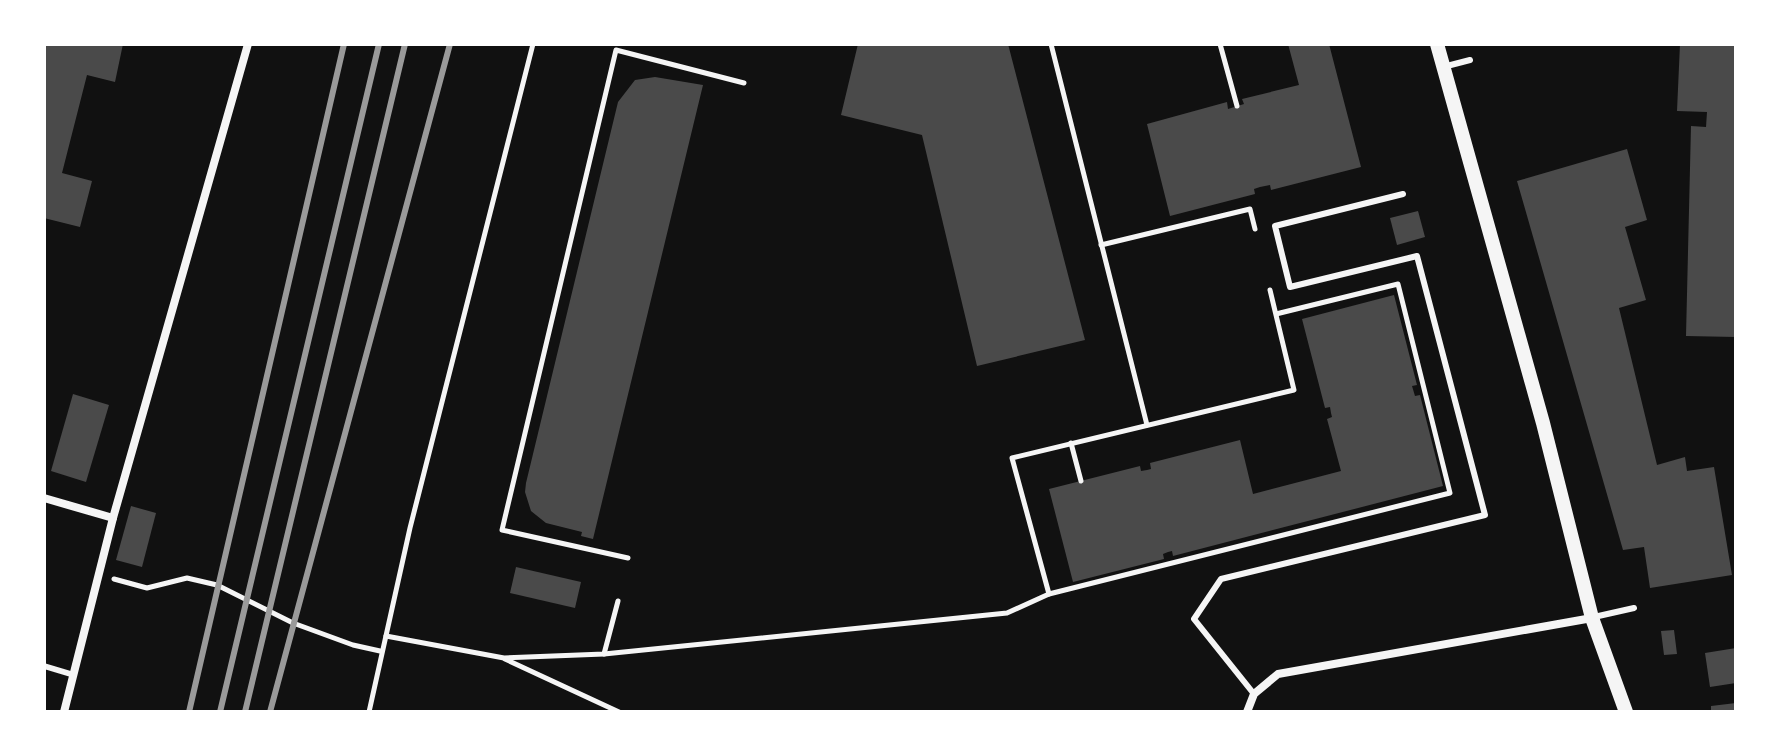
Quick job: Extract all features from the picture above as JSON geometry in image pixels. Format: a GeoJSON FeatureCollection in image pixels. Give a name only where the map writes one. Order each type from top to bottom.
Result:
{"type":"FeatureCollection","features":[{"type":"Feature","properties":{"kind":"street"},"geometry":{"type":"LineString","coordinates":[[64,712],[113,518],[248,44]]}},
{"type":"Feature","properties":{"kind":"street"},"geometry":{"type":"LineString","coordinates":[[1437,44],[1543,423],[1592,618],[1626,712]]}},
{"type":"Feature","properties":{"kind":"street"},"geometry":{"type":"LineString","coordinates":[[44,498],[113,518]]}},
{"type":"Feature","properties":{"kind":"street"},"geometry":{"type":"LineString","coordinates":[[1247,712],[1254,694],[1278,674],[1592,618]]}},
{"type":"Feature","properties":{"kind":"lane"},"geometry":{"type":"LineString","coordinates":[[1443,67],[1470,60]]}},
{"type":"Feature","properties":{"kind":"lane"},"geometry":{"type":"LineString","coordinates":[[1254,694],[1194,619],[1221,579],[1485,515],[1417,256],[1290,287],[1275,226],[1403,194]]}},
{"type":"Feature","properties":{"kind":"lane"},"geometry":{"type":"LineString","coordinates":[[1592,618],[1634,608]]}},
{"type":"Feature","properties":{"kind":"lane"},"geometry":{"type":"LineString","coordinates":[[44,666],[74,675]]}},
{"type":"Feature","properties":{"kind":"path"},"geometry":{"type":"LineString","coordinates":[[369,712],[380,651],[533,44]]}},
{"type":"Feature","properties":{"kind":"path"},"geometry":{"type":"LineString","coordinates":[[1051,44],[1147,425]]}},
{"type":"Feature","properties":{"kind":"path"},"geometry":{"type":"LineString","coordinates":[[1220,44],[1237,106]]}},
{"type":"Feature","properties":{"kind":"path"},"geometry":{"type":"LineString","coordinates":[[628,558],[502,530],[616,50],[744,83]]}},
{"type":"Feature","properties":{"kind":"path"},"geometry":{"type":"LineString","coordinates":[[1101,245],[1250,209],[1258,239]]}},
{"type":"Feature","properties":{"kind":"path"},"geometry":{"type":"LineString","coordinates":[[1049,594],[1012,458],[1294,390],[1268,284]]}},
{"type":"Feature","properties":{"kind":"path"},"geometry":{"type":"LineString","coordinates":[[386,636],[504,658],[604,654],[1007,613],[1049,594],[1450,493],[1398,284],[1276,314]]}},
{"type":"Feature","properties":{"kind":"path"},"geometry":{"type":"LineString","coordinates":[[1071,443],[1081,481]]}},
{"type":"Feature","properties":{"kind":"path"},"geometry":{"type":"LineString","coordinates":[[99,574],[147,588],[187,578],[217,585],[293,623],[353,645],[380,651]]}},
{"type":"Feature","properties":{"kind":"path"},"geometry":{"type":"LineString","coordinates":[[604,654],[618,601]]}},
{"type":"Feature","properties":{"kind":"path"},"geometry":{"type":"LineString","coordinates":[[504,658],[617,711]]}},
{"type":"Feature","properties":{"kind":"building"},"geometry":{"type":"Polygon","coordinates":[[[44,44],[123,44],[115,82],[87,75],[62,173],[92,181],[80,227],[44,218],[44,44]]]}},
{"type":"Feature","properties":{"kind":"building"},"geometry":{"type":"Polygon","coordinates":[[[858,44],[1008,44],[1085,340],[977,366],[922,135],[841,115],[858,44]]]}},
{"type":"Feature","properties":{"kind":"building"},"geometry":{"type":"Polygon","coordinates":[[[1288,44],[1329,44],[1361,167],[1271,190],[1270,185],[1260,187],[1254,189],[1255,194],[1170,216],[1147,124],[1227,102],[1228,109],[1244,104],[1242,99],[1299,85],[1288,44]]]}},
{"type":"Feature","properties":{"kind":"building"},"geometry":{"type":"Polygon","coordinates":[[[1680,44],[1736,44],[1736,337],[1686,336],[1691,126],[1706,127],[1707,112],[1677,111],[1680,44]]]}},
{"type":"Feature","properties":{"kind":"building"},"geometry":{"type":"Polygon","coordinates":[[[655,77],[703,85],[593,539],[581,536],[582,532],[546,523],[531,511],[525,492],[526,483],[618,102],[635,80],[655,77]]]}},
{"type":"Feature","properties":{"kind":"building"},"geometry":{"type":"Polygon","coordinates":[[[1627,149],[1647,220],[1625,227],[1646,300],[1619,308],[1657,465],[1685,457],[1687,471],[1714,467],[1732,575],[1650,588],[1644,547],[1623,550],[1517,181],[1627,149]]]}},
{"type":"Feature","properties":{"kind":"building"},"geometry":{"type":"Polygon","coordinates":[[[1418,211],[1425,237],[1397,245],[1390,218],[1418,211]]]}},
{"type":"Feature","properties":{"kind":"building"},"geometry":{"type":"Polygon","coordinates":[[[1394,295],[1417,385],[1412,386],[1415,396],[1420,395],[1443,486],[1173,556],[1172,551],[1168,552],[1163,554],[1164,559],[1073,582],[1049,489],[1140,466],[1141,471],[1151,469],[1150,463],[1240,440],[1253,494],[1341,471],[1327,419],[1332,417],[1330,407],[1325,408],[1302,319],[1394,295]]]}},
{"type":"Feature","properties":{"kind":"building"},"geometry":{"type":"Polygon","coordinates":[[[73,394],[109,405],[86,482],[51,471],[73,394]]]}},
{"type":"Feature","properties":{"kind":"building"},"geometry":{"type":"Polygon","coordinates":[[[131,506],[156,513],[142,567],[116,560],[131,506]]]}},
{"type":"Feature","properties":{"kind":"building"},"geometry":{"type":"Polygon","coordinates":[[[516,567],[581,582],[575,608],[510,593],[516,567]]]}},
{"type":"Feature","properties":{"kind":"building"},"geometry":{"type":"Polygon","coordinates":[[[1674,630],[1677,654],[1664,655],[1661,631],[1674,630]]]}},
{"type":"Feature","properties":{"kind":"building"},"geometry":{"type":"Polygon","coordinates":[[[1736,648],[1736,683],[1710,687],[1705,653],[1736,648]]]}},
{"type":"Feature","properties":{"kind":"building"},"geometry":{"type":"Polygon","coordinates":[[[1736,703],[1736,712],[1711,712],[1711,706],[1736,703]]]}},
{"type":"Feature","properties":{"kind":"railway"},"geometry":{"type":"LineString","coordinates":[[189,712],[344,44]]}},
{"type":"Feature","properties":{"kind":"railway"},"geometry":{"type":"LineString","coordinates":[[220,712],[379,44]]}},
{"type":"Feature","properties":{"kind":"railway"},"geometry":{"type":"LineString","coordinates":[[245,712],[405,44]]}},
{"type":"Feature","properties":{"kind":"railway"},"geometry":{"type":"LineString","coordinates":[[270,712],[450,44]]}}]}
